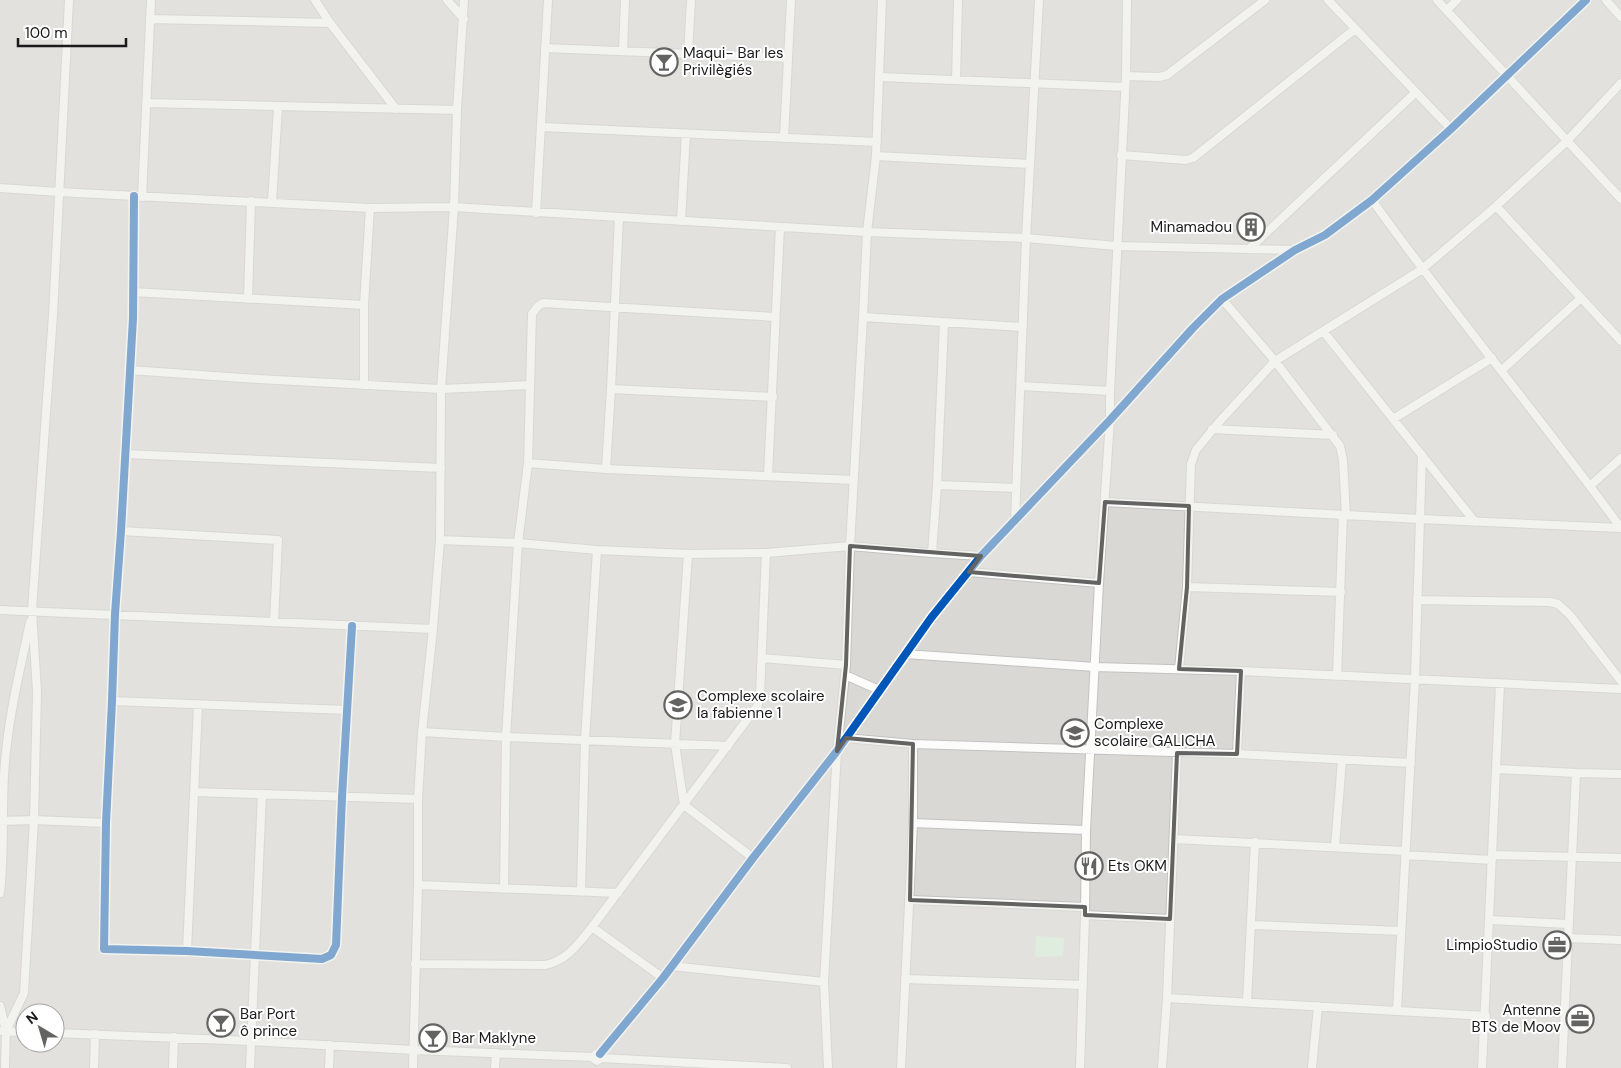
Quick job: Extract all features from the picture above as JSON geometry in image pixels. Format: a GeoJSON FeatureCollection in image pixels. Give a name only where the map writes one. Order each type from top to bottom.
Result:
{"type":"FeatureCollection","features":[{"type":"Feature","properties":{"kind":"street"},"geometry":{"type":"LineString","coordinates":[[3,1031],[24,993],[34,820],[37,692],[32,610],[52,325],[69,0]]}},
{"type":"Feature","properties":{"kind":"street"},"geometry":{"type":"LineString","coordinates":[[151,0],[146,103],[138,196],[126,454],[115,614],[106,824],[104,949],[188,951],[322,959],[331,955],[336,946],[352,626]]}},
{"type":"Feature","properties":{"kind":"street"},"geometry":{"type":"LineString","coordinates":[[315,0],[330,23],[396,109]]}},
{"type":"Feature","properties":{"kind":"street"},"geometry":{"type":"LineString","coordinates":[[447,0],[464,19]]}},
{"type":"Feature","properties":{"kind":"street"},"geometry":{"type":"LineString","coordinates":[[413,1068],[418,885],[418,799],[422,732],[440,540],[441,389],[454,207],[457,110],[464,0]]}},
{"type":"Feature","properties":{"kind":"street"},"geometry":{"type":"LineString","coordinates":[[536,213],[548,0]]}},
{"type":"Feature","properties":{"kind":"street"},"geometry":{"type":"LineString","coordinates":[[623,51],[625,0]]}},
{"type":"Feature","properties":{"kind":"street"},"geometry":{"type":"LineString","coordinates":[[688,54],[691,0]]}},
{"type":"Feature","properties":{"kind":"street"},"geometry":{"type":"LineString","coordinates":[[784,138],[790,0]]}},
{"type":"Feature","properties":{"kind":"street"},"geometry":{"type":"LineString","coordinates":[[828,1068],[824,982],[837,751],[846,665],[850,546],[864,317],[867,232],[877,142],[882,0]]}},
{"type":"Feature","properties":{"kind":"street"},"geometry":{"type":"LineString","coordinates":[[956,80],[958,0]]}},
{"type":"Feature","properties":{"kind":"street"},"geometry":{"type":"LineString","coordinates":[[1015,521],[1022,386],[1026,238],[1039,0]]}},
{"type":"Feature","properties":{"kind":"street"},"geometry":{"type":"LineString","coordinates":[[1080,1068],[1086,830],[1110,420],[1116,246],[1126,76],[1127,0]]}},
{"type":"Feature","properties":{"kind":"street"},"geometry":{"type":"LineString","coordinates":[[1126,76],[1159,77],[1167,75],[1266,0]]}},
{"type":"Feature","properties":{"kind":"street"},"geometry":{"type":"LineString","coordinates":[[1437,0],[1621,199]]}},
{"type":"Feature","properties":{"kind":"street"},"geometry":{"type":"LineString","coordinates":[[1446,10],[1458,0]]}},
{"type":"Feature","properties":{"kind":"street"},"geometry":{"type":"LineString","coordinates":[[592,1068],[598,1057],[663,978],[753,858],[837,751],[945,600],[981,556],[1110,420],[1193,328],[1222,299],[1295,250],[1324,235],[1372,200],[1451,129],[1586,0]]}},
{"type":"Feature","properties":{"kind":"street"},"geometry":{"type":"LineString","coordinates":[[1606,0],[1621,17]]}},
{"type":"Feature","properties":{"kind":"street"},"geometry":{"type":"LineString","coordinates":[[1331,1],[1415,93],[1451,129]]}},
{"type":"Feature","properties":{"kind":"street"},"geometry":{"type":"LineString","coordinates":[[150,19],[330,23]]}},
{"type":"Feature","properties":{"kind":"street"},"geometry":{"type":"LineString","coordinates":[[1121,155],[1186,160],[1193,158],[1355,29]]}},
{"type":"Feature","properties":{"kind":"street"},"geometry":{"type":"LineString","coordinates":[[545,48],[788,58]]}},
{"type":"Feature","properties":{"kind":"street"},"geometry":{"type":"LineString","coordinates":[[880,77],[1125,87]]}},
{"type":"Feature","properties":{"kind":"street"},"geometry":{"type":"LineString","coordinates":[[1179,669],[1187,587],[1190,464],[1193,456],[1212,430],[1275,361],[1421,270],[1496,206],[1567,141],[1621,83]]}},
{"type":"Feature","properties":{"kind":"street"},"geometry":{"type":"LineString","coordinates":[[1249,249],[1415,93]]}},
{"type":"Feature","properties":{"kind":"street"},"geometry":{"type":"LineString","coordinates":[[146,103],[457,110]]}},
{"type":"Feature","properties":{"kind":"street"},"geometry":{"type":"LineString","coordinates":[[272,202],[278,107]]}},
{"type":"Feature","properties":{"kind":"street"},"geometry":{"type":"LineString","coordinates":[[542,127],[877,142]]}},
{"type":"Feature","properties":{"kind":"street"},"geometry":{"type":"LineString","coordinates":[[681,220],[686,134]]}},
{"type":"Feature","properties":{"kind":"street"},"geometry":{"type":"LineString","coordinates":[[876,156],[1030,164]]}},
{"type":"Feature","properties":{"kind":"street"},"geometry":{"type":"LineString","coordinates":[[0,188],[370,208],[454,207],[867,232],[1026,238],[1116,246],[1295,250]]}},
{"type":"Feature","properties":{"kind":"street"},"geometry":{"type":"LineString","coordinates":[[1372,200],[1421,270],[1502,370],[1621,528]]}},
{"type":"Feature","properties":{"kind":"street"},"geometry":{"type":"LineString","coordinates":[[248,299],[251,201]]}},
{"type":"Feature","properties":{"kind":"street"},"geometry":{"type":"LineString","coordinates":[[1496,206],[1621,341]]}},
{"type":"Feature","properties":{"kind":"street"},"geometry":{"type":"LineString","coordinates":[[364,385],[364,305],[370,208]]}},
{"type":"Feature","properties":{"kind":"street"},"geometry":{"type":"LineString","coordinates":[[606,469],[619,217]]}},
{"type":"Feature","properties":{"kind":"street"},"geometry":{"type":"LineString","coordinates":[[768,475],[780,227]]}},
{"type":"Feature","properties":{"kind":"street"},"geometry":{"type":"LineString","coordinates":[[133,292],[364,305]]}},
{"type":"Feature","properties":{"kind":"street"},"geometry":{"type":"LineString","coordinates":[[1502,370],[1581,298]]}},
{"type":"Feature","properties":{"kind":"street"},"geometry":{"type":"LineString","coordinates":[[1222,299],[1275,361],[1340,446],[1343,460],[1344,515],[1337,676]]}},
{"type":"Feature","properties":{"kind":"street"},"geometry":{"type":"LineString","coordinates":[[504,889],[506,737],[518,543],[528,463],[532,314],[543,303],[775,317]]}},
{"type":"Feature","properties":{"kind":"street"},"geometry":{"type":"LineString","coordinates":[[864,317],[1023,327]]}},
{"type":"Feature","properties":{"kind":"street"},"geometry":{"type":"LineString","coordinates":[[932,553],[944,323]]}},
{"type":"Feature","properties":{"kind":"street"},"geometry":{"type":"LineString","coordinates":[[1323,331],[1475,522]]}},
{"type":"Feature","properties":{"kind":"street"},"geometry":{"type":"LineString","coordinates":[[1393,419],[1492,358]]}},
{"type":"Feature","properties":{"kind":"street"},"geometry":{"type":"LineString","coordinates":[[130,370],[441,389],[530,384]]}},
{"type":"Feature","properties":{"kind":"street"},"geometry":{"type":"LineString","coordinates":[[1022,386],[1110,391]]}},
{"type":"Feature","properties":{"kind":"street"},"geometry":{"type":"LineString","coordinates":[[611,389],[772,397]]}},
{"type":"Feature","properties":{"kind":"street"},"geometry":{"type":"LineString","coordinates":[[1212,430],[1332,435]]}},
{"type":"Feature","properties":{"kind":"street"},"geometry":{"type":"LineString","coordinates":[[126,454],[441,468]]}},
{"type":"Feature","properties":{"kind":"street"},"geometry":{"type":"LineString","coordinates":[[1397,1010],[1416,679],[1422,455]]}},
{"type":"Feature","properties":{"kind":"street"},"geometry":{"type":"LineString","coordinates":[[1590,486],[1621,458]]}},
{"type":"Feature","properties":{"kind":"street"},"geometry":{"type":"LineString","coordinates":[[528,463],[606,469],[854,480]]}},
{"type":"Feature","properties":{"kind":"street"},"geometry":{"type":"LineString","coordinates":[[936,485],[1016,488]]}},
{"type":"Feature","properties":{"kind":"street"},"geometry":{"type":"LineString","coordinates":[[1105,502],[1621,528]]}},
{"type":"Feature","properties":{"kind":"street"},"geometry":{"type":"LineString","coordinates":[[121,531],[278,540],[274,622]]}},
{"type":"Feature","properties":{"kind":"street"},"geometry":{"type":"LineString","coordinates":[[440,540],[688,554],[766,553],[850,546],[981,556]]}},
{"type":"Feature","properties":{"kind":"street"},"geometry":{"type":"LineString","coordinates":[[581,891],[585,740],[597,550]]}},
{"type":"Feature","properties":{"kind":"street"},"geometry":{"type":"LineString","coordinates":[[415,964],[553,964],[568,955],[592,927],[758,705],[762,658],[766,553]]}},
{"type":"Feature","properties":{"kind":"street"},"geometry":{"type":"LineString","coordinates":[[688,554],[675,744],[684,805],[753,858]]}},
{"type":"Feature","properties":{"kind":"street"},"geometry":{"type":"LineString","coordinates":[[969,572],[1099,583]]}},
{"type":"Feature","properties":{"kind":"street"},"geometry":{"type":"LineString","coordinates":[[1187,587],[1341,592]]}},
{"type":"Feature","properties":{"kind":"street"},"geometry":{"type":"LineString","coordinates":[[1417,600],[1550,602],[1558,604],[1570,614],[1621,681]]}},
{"type":"Feature","properties":{"kind":"street"},"geometry":{"type":"LineString","coordinates":[[0,610],[433,629]]}},
{"type":"Feature","properties":{"kind":"street"},"geometry":{"type":"LineString","coordinates":[[0,893],[2,870],[1,821],[5,762],[13,703],[32,610]]}},
{"type":"Feature","properties":{"kind":"street"},"geometry":{"type":"LineString","coordinates":[[905,654],[1095,668],[1241,671],[1621,689]]}},
{"type":"Feature","properties":{"kind":"street"},"geometry":{"type":"LineString","coordinates":[[762,658],[846,665]]}},
{"type":"Feature","properties":{"kind":"street"},"geometry":{"type":"LineString","coordinates":[[1237,754],[1241,671]]}},
{"type":"Feature","properties":{"kind":"street"},"geometry":{"type":"LineString","coordinates":[[845,675],[879,690]]}},
{"type":"Feature","properties":{"kind":"street"},"geometry":{"type":"LineString","coordinates":[[1482,1068],[1486,1016],[1500,684]]}},
{"type":"Feature","properties":{"kind":"street"},"geometry":{"type":"LineString","coordinates":[[112,701],[347,710]]}},
{"type":"Feature","properties":{"kind":"street"},"geometry":{"type":"LineString","coordinates":[[188,951],[198,705]]}},
{"type":"Feature","properties":{"kind":"street"},"geometry":{"type":"LineString","coordinates":[[422,732],[728,746]]}},
{"type":"Feature","properties":{"kind":"street"},"geometry":{"type":"LineString","coordinates":[[846,738],[913,744],[1237,754],[1411,763]]}},
{"type":"Feature","properties":{"kind":"street"},"geometry":{"type":"LineString","coordinates":[[901,1068],[913,823],[913,744]]}},
{"type":"Feature","properties":{"kind":"street"},"geometry":{"type":"LineString","coordinates":[[1162,1068],[1167,998],[1177,753]]}},
{"type":"Feature","properties":{"kind":"street"},"geometry":{"type":"LineString","coordinates":[[1335,847],[1342,760]]}},
{"type":"Feature","properties":{"kind":"street"},"geometry":{"type":"LineString","coordinates":[[1497,769],[1621,774]]}},
{"type":"Feature","properties":{"kind":"street"},"geometry":{"type":"LineString","coordinates":[[1562,1068],[1576,773]]}},
{"type":"Feature","properties":{"kind":"street"},"geometry":{"type":"LineString","coordinates":[[194,792],[418,799]]}},
{"type":"Feature","properties":{"kind":"street"},"geometry":{"type":"LineString","coordinates":[[250,1068],[262,794]]}},
{"type":"Feature","properties":{"kind":"street"},"geometry":{"type":"LineString","coordinates":[[1,821],[34,820],[106,824]]}},
{"type":"Feature","properties":{"kind":"street"},"geometry":{"type":"LineString","coordinates":[[913,823],[1086,830]]}},
{"type":"Feature","properties":{"kind":"street"},"geometry":{"type":"LineString","coordinates":[[1174,839],[1255,842],[1493,858],[1621,858]]}},
{"type":"Feature","properties":{"kind":"street"},"geometry":{"type":"LineString","coordinates":[[1247,1002],[1255,842]]}},
{"type":"Feature","properties":{"kind":"street"},"geometry":{"type":"LineString","coordinates":[[418,885],[618,893]]}},
{"type":"Feature","properties":{"kind":"street"},"geometry":{"type":"LineString","coordinates":[[910,900],[1085,911],[1170,919]]}},
{"type":"Feature","properties":{"kind":"street"},"geometry":{"type":"LineString","coordinates":[[1490,920],[1568,924]]}},
{"type":"Feature","properties":{"kind":"street"},"geometry":{"type":"LineString","coordinates":[[1251,924],[1401,931]]}},
{"type":"Feature","properties":{"kind":"street"},"geometry":{"type":"LineString","coordinates":[[592,927],[663,978]]}},
{"type":"Feature","properties":{"kind":"street"},"geometry":{"type":"LineString","coordinates":[[1568,938],[1621,940]]}},
{"type":"Feature","properties":{"kind":"street"},"geometry":{"type":"LineString","coordinates":[[671,966],[824,982]]}},
{"type":"Feature","properties":{"kind":"street"},"geometry":{"type":"LineString","coordinates":[[905,979],[1083,986]]}},
{"type":"Feature","properties":{"kind":"street"},"geometry":{"type":"LineString","coordinates":[[1167,998],[1486,1016]]}},
{"type":"Feature","properties":{"kind":"street"},"geometry":{"type":"LineString","coordinates":[[0,1006],[5,1068]]}},
{"type":"Feature","properties":{"kind":"street"},"geometry":{"type":"LineString","coordinates":[[1312,1068],[1318,1006]]}},
{"type":"Feature","properties":{"kind":"street"},"geometry":{"type":"LineString","coordinates":[[65,1033],[598,1057],[787,1068]]}},
{"type":"Feature","properties":{"kind":"street"},"geometry":{"type":"LineString","coordinates":[[94,1068],[95,1034]]}},
{"type":"Feature","properties":{"kind":"street"},"geometry":{"type":"LineString","coordinates":[[173,1068],[174,1037]]}},
{"type":"Feature","properties":{"kind":"street"},"geometry":{"type":"LineString","coordinates":[[329,1068],[330,1045]]}},
{"type":"Feature","properties":{"kind":"street"},"geometry":{"type":"LineString","coordinates":[[495,1068],[496,1053]]}},
{"type":"Feature","properties":{"kind":"highlighted area"},"geometry":{"type":"Polygon","coordinates":[[[1105,502],[1189,506],[1187,587],[1179,669],[1241,671],[1237,754],[1177,753],[1170,919],[1085,915],[1085,907],[910,900],[913,744],[846,738],[837,751],[846,665],[850,546],[981,556],[969,572],[1099,583],[1105,502]]]}},
{"type":"Feature","properties":{"kind":"shaded area"},"geometry":{"type":"Polygon","coordinates":[[[0,0],[1621,0],[1621,1068],[0,1068],[0,0]]]}},
{"type":"Feature","properties":{"kind":"green space"},"geometry":{"type":"Polygon","coordinates":[[[1036,936],[1064,938],[1063,956],[1035,957],[1036,936]]]}},
{"type":"Feature","properties":{"kind":"cycle path"},"geometry":{"type":"LineString","coordinates":[[600,1054],[663,978],[753,858],[837,751],[931,618],[981,556],[1110,420],[1193,328],[1222,299],[1295,250],[1325,235],[1372,200],[1451,129],[1586,0]]}},
{"type":"Feature","properties":{"kind":"cycle path"},"geometry":{"type":"LineString","coordinates":[[134,196],[133,318],[115,614],[106,823],[104,949],[187,951],[322,959],[331,955],[336,945],[352,626]]}},
{"type":"Feature","properties":{"kind":"place","name":"Maqui- Bar les Privilègiés"},"geometry":{"type":"Point","coordinates":[664,62]}},
{"type":"Feature","properties":{"kind":"place","name":"Minamadou"},"geometry":{"type":"Point","coordinates":[1251,227]}},
{"type":"Feature","properties":{"kind":"place","name":"Complexe scolaire la fabienne 1"},"geometry":{"type":"Point","coordinates":[678,705]}},
{"type":"Feature","properties":{"kind":"place","name":"Complexe scolaire GALICHA"},"geometry":{"type":"Point","coordinates":[1075,733]}},
{"type":"Feature","properties":{"kind":"place","name":"Ets OKM"},"geometry":{"type":"Point","coordinates":[1089,866]}},
{"type":"Feature","properties":{"kind":"place","name":"LimpioStudio"},"geometry":{"type":"Point","coordinates":[1557,945]}},
{"type":"Feature","properties":{"kind":"place","name":"Antenne BTS de Moov"},"geometry":{"type":"Point","coordinates":[1580,1019]}},
{"type":"Feature","properties":{"kind":"place","name":"Bar Port ô prince"},"geometry":{"type":"Point","coordinates":[221,1023]}},
{"type":"Feature","properties":{"kind":"place","name":"Bar Maklyne"},"geometry":{"type":"Point","coordinates":[433,1038]}}]}
